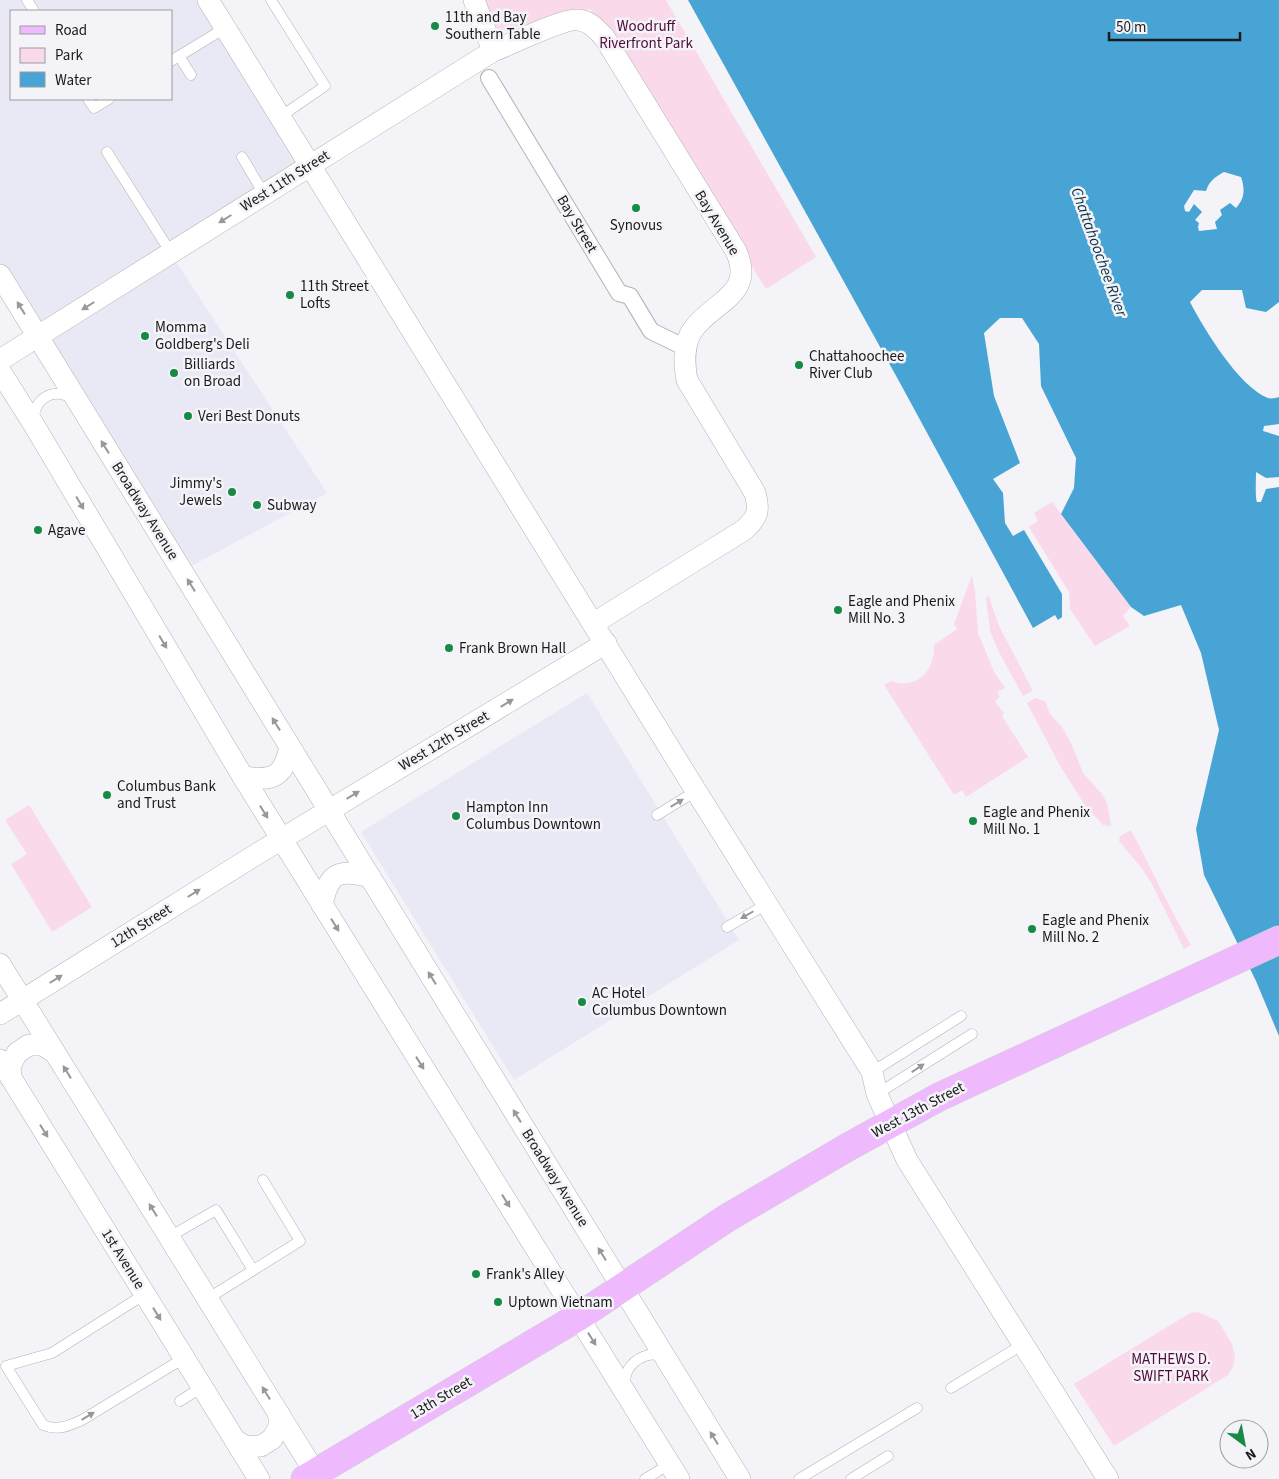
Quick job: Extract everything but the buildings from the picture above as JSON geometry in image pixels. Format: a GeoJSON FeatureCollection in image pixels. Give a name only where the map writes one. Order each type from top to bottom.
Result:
{"type":"FeatureCollection","features":[{"type":"Feature","properties":{"kind":"main road","name":"West 13th Street"},"geometry":{"type":"LineString","coordinates":[[578,1316],[727,1218],[848,1147],[939,1097],[1279,940]]}},
{"type":"Feature","properties":{"kind":"main road","name":"13th Street"},"geometry":{"type":"LineString","coordinates":[[313,1477],[578,1316]]}},
{"type":"Feature","properties":{"kind":"street"},"geometry":{"type":"LineString","coordinates":[[208,0],[696,791],[872,1072],[877,1094],[907,1160],[1108,1479]]}},
{"type":"Feature","properties":{"kind":"street"},"geometry":{"type":"LineString","coordinates":[[474,0],[493,51]]}},
{"type":"Feature","properties":{"kind":"street","name":"West 11th Street"},"geometry":{"type":"LineString","coordinates":[[0,360],[38,338],[493,51],[563,22],[579,20]]}},
{"type":"Feature","properties":{"kind":"street","name":"Bay Avenue"},"geometry":{"type":"LineString","coordinates":[[579,20],[589,23],[604,37],[731,243],[740,262],[742,272],[735,290],[703,318],[692,332],[686,348],[684,362],[687,380],[755,492],[758,504],[757,514],[753,522],[744,530],[594,623]]}},
{"type":"Feature","properties":{"kind":"street","name":"Bay Street"},"geometry":{"type":"LineString","coordinates":[[489,78],[619,293],[630,296],[651,330],[686,348]]}},
{"type":"Feature","properties":{"kind":"street","name":"Broadway Avenue"},"geometry":{"type":"LineString","coordinates":[[0,275],[740,1479]]}},
{"type":"Feature","properties":{"kind":"street"},"geometry":{"type":"LineString","coordinates":[[0,371],[243,777],[674,1472]]}},
{"type":"Feature","properties":{"kind":"street","name":"West 12th Street"},"geometry":{"type":"LineString","coordinates":[[281,839],[606,643]]}},
{"type":"Feature","properties":{"kind":"street"},"geometry":{"type":"LineString","coordinates":[[243,777],[262,780],[275,775],[286,764],[290,747]]}},
{"type":"Feature","properties":{"kind":"street","name":"12th Street"},"geometry":{"type":"LineString","coordinates":[[0,1014],[281,839]]}},
{"type":"Feature","properties":{"kind":"street"},"geometry":{"type":"LineString","coordinates":[[322,905],[326,886],[336,875],[351,872],[370,877]]}},
{"type":"Feature","properties":{"kind":"street"},"geometry":{"type":"LineString","coordinates":[[0,964],[279,1414],[313,1477]]}},
{"type":"Feature","properties":{"kind":"street","name":"1st Avenue"},"geometry":{"type":"LineString","coordinates":[[54,1052],[42,1045],[29,1046],[17,1053],[10,1066],[6,1069],[259,1479]]}},
{"type":"Feature","properties":{"kind":"street"},"geometry":{"type":"LineString","coordinates":[[236,1441],[247,1447],[261,1446],[272,1439],[279,1427],[279,1414]]}},
{"type":"Feature","properties":{"kind":"lane"},"geometry":{"type":"LineString","coordinates":[[271,0],[325,86],[280,117]]}},
{"type":"Feature","properties":{"kind":"lane"},"geometry":{"type":"LineString","coordinates":[[191,75],[175,58],[225,28]]}},
{"type":"Feature","properties":{"kind":"lane"},"geometry":{"type":"LineString","coordinates":[[89,100],[94,108],[107,100]]}},
{"type":"Feature","properties":{"kind":"lane"},"geometry":{"type":"LineString","coordinates":[[107,152],[171,254]]}},
{"type":"Feature","properties":{"kind":"lane"},"geometry":{"type":"LineString","coordinates":[[242,157],[264,194]]}},
{"type":"Feature","properties":{"kind":"lane"},"geometry":{"type":"LineString","coordinates":[[34,425],[34,410],[41,400],[49,395],[61,394],[77,400]]}},
{"type":"Feature","properties":{"kind":"lane"},"geometry":{"type":"LineString","coordinates":[[657,815],[696,791]]}},
{"type":"Feature","properties":{"kind":"lane"},"geometry":{"type":"LineString","coordinates":[[727,927],[767,904]]}},
{"type":"Feature","properties":{"kind":"lane"},"geometry":{"type":"LineString","coordinates":[[872,1072],[961,1016]]}},
{"type":"Feature","properties":{"kind":"lane"},"geometry":{"type":"LineString","coordinates":[[877,1094],[972,1034]]}},
{"type":"Feature","properties":{"kind":"lane"},"geometry":{"type":"LineString","coordinates":[[207,1299],[300,1241],[263,1180]]}},
{"type":"Feature","properties":{"kind":"lane"},"geometry":{"type":"LineString","coordinates":[[169,1237],[216,1210],[253,1270]]}},
{"type":"Feature","properties":{"kind":"lane"},"geometry":{"type":"LineString","coordinates":[[145,1294],[52,1353],[6,1366],[43,1425],[50,1428],[67,1427],[82,1420],[184,1358]]}},
{"type":"Feature","properties":{"kind":"lane"},"geometry":{"type":"LineString","coordinates":[[951,1388],[1022,1345]]}},
{"type":"Feature","properties":{"kind":"lane"},"geometry":{"type":"LineString","coordinates":[[629,1399],[625,1378],[627,1371],[634,1362],[649,1355],[659,1355],[669,1364]]}},
{"type":"Feature","properties":{"kind":"lane"},"geometry":{"type":"LineString","coordinates":[[180,1401],[202,1387]]}},
{"type":"Feature","properties":{"kind":"lane"},"geometry":{"type":"LineString","coordinates":[[799,1479],[917,1408]]}},
{"type":"Feature","properties":{"kind":"lane"},"geometry":{"type":"LineString","coordinates":[[852,1479],[888,1456]]}},
{"type":"Feature","properties":{"kind":"lane"},"geometry":{"type":"LineString","coordinates":[[646,1479],[674,1472]]}},
{"type":"Feature","properties":{"kind":"shaded area"},"geometry":{"type":"Polygon","coordinates":[[[0,0],[207,0],[310,165],[171,254],[327,493],[182,571],[0,275],[0,0]]]}},
{"type":"Feature","properties":{"kind":"shaded area"},"geometry":{"type":"Polygon","coordinates":[[[587,693],[739,940],[514,1080],[361,832],[587,693]]]}},
{"type":"Feature","properties":{"kind":"green space","name":"Woodruff Riverfront Park"},"geometry":{"type":"Polygon","coordinates":[[[484,0],[666,0],[816,257],[766,289],[590,9],[487,34],[484,0]]]}},
{"type":"Feature","properties":{"kind":"green space"},"geometry":{"type":"Polygon","coordinates":[[[1052,502],[1131,607],[1123,616],[1130,626],[1095,646],[1070,609],[1069,592],[1029,527],[1038,521],[1034,513],[1052,502]]]}},
{"type":"Feature","properties":{"kind":"green space"},"geometry":{"type":"Polygon","coordinates":[[[972,575],[978,633],[994,672],[1005,688],[997,692],[1000,697],[995,701],[1004,714],[1002,716],[1028,757],[966,797],[962,790],[954,795],[884,685],[891,681],[909,683],[923,676],[928,670],[934,654],[934,645],[957,629],[954,624],[972,575]]]}},
{"type":"Feature","properties":{"kind":"green space"},"geometry":{"type":"Polygon","coordinates":[[[986,596],[989,597],[999,626],[1033,691],[1023,696],[990,631],[986,596]]]}},
{"type":"Feature","properties":{"kind":"green space"},"geometry":{"type":"Polygon","coordinates":[[[1035,698],[1045,701],[1050,714],[1062,727],[1072,745],[1083,773],[1102,794],[1107,803],[1111,826],[1103,825],[1084,804],[1059,764],[1027,703],[1035,698]]]}},
{"type":"Feature","properties":{"kind":"green space"},"geometry":{"type":"Polygon","coordinates":[[[29,805],[92,907],[52,932],[11,864],[27,854],[5,820],[29,805]]]}},
{"type":"Feature","properties":{"kind":"green space"},"geometry":{"type":"Polygon","coordinates":[[[1131,830],[1191,945],[1184,949],[1151,882],[1119,841],[1120,836],[1131,830]]]}},
{"type":"Feature","properties":{"kind":"green space","name":"MATHEWS D. SWIFT PARK"},"geometry":{"type":"Polygon","coordinates":[[[1198,1312],[1218,1321],[1232,1344],[1235,1357],[1233,1367],[1228,1375],[1114,1446],[1074,1384],[1190,1313],[1198,1312]]]}},
{"type":"Feature","properties":{"kind":"water","name":"Chattahoochee River"},"geometry":{"type":"Polygon","coordinates":[[[688,0],[1279,0],[1279,302],[1266,312],[1246,308],[1242,290],[1202,290],[1190,302],[1213,341],[1234,370],[1257,392],[1268,398],[1279,397],[1279,424],[1264,426],[1263,431],[1279,436],[1279,477],[1266,478],[1256,472],[1256,496],[1257,502],[1261,502],[1266,489],[1279,487],[1279,1036],[1256,981],[1204,875],[1196,829],[1219,730],[1201,653],[1181,605],[1144,616],[1131,607],[1061,514],[1074,488],[1076,458],[1041,386],[1039,344],[1022,318],[1000,318],[984,333],[994,396],[1020,463],[993,479],[1003,493],[1005,523],[1013,536],[1024,530],[1062,594],[1062,617],[1058,620],[1055,615],[1033,628],[688,0]],[[1224,172],[1213,180],[1206,191],[1194,190],[1184,206],[1185,211],[1189,212],[1194,204],[1202,212],[1195,220],[1199,223],[1199,231],[1217,229],[1215,222],[1222,215],[1220,210],[1230,203],[1236,208],[1241,201],[1243,193],[1241,177],[1224,172]]]}},
{"type":"Feature","properties":{"kind":"place","name":"11th and Bay Southern Table"},"geometry":{"type":"Point","coordinates":[435,26]}},
{"type":"Feature","properties":{"kind":"place","name":"Synovus"},"geometry":{"type":"Point","coordinates":[636,208]}},
{"type":"Feature","properties":{"kind":"place","name":"11th Street Lofts"},"geometry":{"type":"Point","coordinates":[290,295]}},
{"type":"Feature","properties":{"kind":"place","name":"Momma Goldberg's Deli"},"geometry":{"type":"Point","coordinates":[145,336]}},
{"type":"Feature","properties":{"kind":"place","name":"Chattahoochee River Club"},"geometry":{"type":"Point","coordinates":[799,365]}},
{"type":"Feature","properties":{"kind":"place","name":"Billiards on Broad"},"geometry":{"type":"Point","coordinates":[174,373]}},
{"type":"Feature","properties":{"kind":"place","name":"Veri Best Donuts"},"geometry":{"type":"Point","coordinates":[188,416]}},
{"type":"Feature","properties":{"kind":"place","name":"Jimmy's Jewels"},"geometry":{"type":"Point","coordinates":[232,492]}},
{"type":"Feature","properties":{"kind":"place","name":"Subway"},"geometry":{"type":"Point","coordinates":[257,505]}},
{"type":"Feature","properties":{"kind":"place","name":"Agave"},"geometry":{"type":"Point","coordinates":[38,530]}},
{"type":"Feature","properties":{"kind":"place","name":"Eagle and Phenix Mill No. 3"},"geometry":{"type":"Point","coordinates":[838,610]}},
{"type":"Feature","properties":{"kind":"place","name":"Frank Brown Hall"},"geometry":{"type":"Point","coordinates":[449,648]}},
{"type":"Feature","properties":{"kind":"place","name":"Columbus Bank and Trust"},"geometry":{"type":"Point","coordinates":[107,795]}},
{"type":"Feature","properties":{"kind":"place","name":"Hampton Inn Columbus Downtown"},"geometry":{"type":"Point","coordinates":[456,816]}},
{"type":"Feature","properties":{"kind":"place","name":"Eagle and Phenix Mill No. 1"},"geometry":{"type":"Point","coordinates":[973,821]}},
{"type":"Feature","properties":{"kind":"place","name":"Eagle and Phenix Mill No. 2"},"geometry":{"type":"Point","coordinates":[1032,929]}},
{"type":"Feature","properties":{"kind":"place","name":"AC Hotel Columbus Downtown"},"geometry":{"type":"Point","coordinates":[582,1002]}},
{"type":"Feature","properties":{"kind":"place","name":"Frank's Alley"},"geometry":{"type":"Point","coordinates":[476,1274]}},
{"type":"Feature","properties":{"kind":"place","name":"Uptown Vietnam"},"geometry":{"type":"Point","coordinates":[498,1302]}}]}
